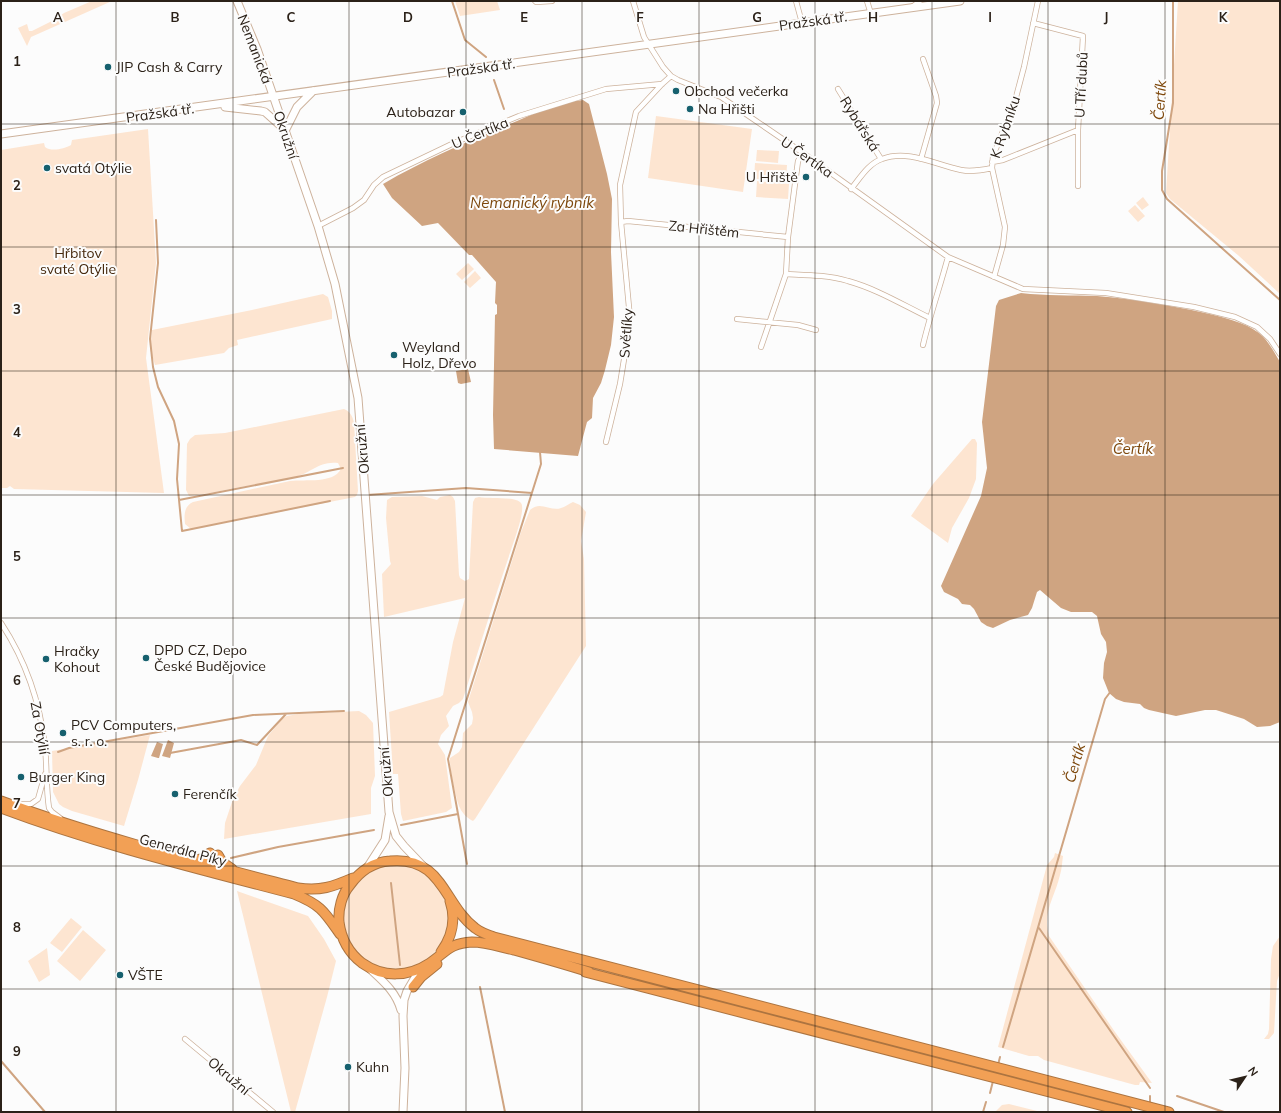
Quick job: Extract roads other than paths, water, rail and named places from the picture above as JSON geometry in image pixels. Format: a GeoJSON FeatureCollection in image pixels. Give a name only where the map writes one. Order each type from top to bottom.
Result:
{"type":"FeatureCollection","features":[{"type":"Feature","properties":{"kind":"highway","name":"Generála Píky"},"geometry":{"type":"LineString","coordinates":[[4,804],[192,860],[298,888],[311,890],[325,889],[356,876]]}},
{"type":"Feature","properties":{"kind":"highway","name":"Generála Píky"},"geometry":{"type":"LineString","coordinates":[[4,804],[37,822],[117,847],[294,894],[320,907],[343,938]]}},
{"type":"Feature","properties":{"kind":"highway"},"geometry":{"type":"LineString","coordinates":[[192,860],[202,859],[214,854],[222,862],[238,873]]}},
{"type":"Feature","properties":{"kind":"highway"},"geometry":{"type":"LineString","coordinates":[[1128,1112],[589,972],[480,942],[469,942],[457,945],[446,950],[432,962],[420,969],[403,974],[394,974],[375,970],[366,966],[353,954],[343,938],[340,928],[340,908],[342,898],[348,886],[356,876],[367,868],[376,864],[396,860],[416,864],[425,868],[439,880],[470,924],[476,929],[494,937],[1169,1112]]}},
{"type":"Feature","properties":{"kind":"highway"},"geometry":{"type":"LineString","coordinates":[[439,955],[445,946],[452,927],[452,911],[449,896]]}},
{"type":"Feature","properties":{"kind":"highway"},"geometry":{"type":"LineString","coordinates":[[413,987],[421,977],[445,958],[460,950],[471,948],[503,952],[556,966],[589,972]]}},
{"type":"Feature","properties":{"kind":"main road","name":"Nemanická"},"geometry":{"type":"LineString","coordinates":[[237,1],[273,97]]}},
{"type":"Feature","properties":{"kind":"main road","name":"Pražská tř."},"geometry":{"type":"LineString","coordinates":[[1,134],[215,106],[960,1]]}},
{"type":"Feature","properties":{"kind":"main road"},"geometry":{"type":"LineString","coordinates":[[215,106],[265,112],[285,131],[297,107],[313,91]]}},
{"type":"Feature","properties":{"kind":"main road","name":"Okružní"},"geometry":{"type":"LineString","coordinates":[[273,97],[318,226],[335,284],[358,398],[389,812],[396,836],[425,868]]}},
{"type":"Feature","properties":{"kind":"main road","name":"Okružní"},"geometry":{"type":"LineString","coordinates":[[367,868],[385,840],[389,812]]}},
{"type":"Feature","properties":{"kind":"main road"},"geometry":{"type":"LineString","coordinates":[[366,966],[390,988],[399,1003],[403,1016]]}},
{"type":"Feature","properties":{"kind":"main road"},"geometry":{"type":"LineString","coordinates":[[403,1112],[405,1068],[403,1016],[404,1000],[407,991],[420,969]]}},
{"type":"Feature","properties":{"kind":"main road"},"geometry":{"type":"LineString","coordinates":[[404,1040],[408,1001],[413,987]]}},
{"type":"Feature","properties":{"kind":"street"},"geometry":{"type":"LineString","coordinates":[[535,1],[552,1]]}},
{"type":"Feature","properties":{"kind":"street"},"geometry":{"type":"LineString","coordinates":[[620,222],[620,185],[636,112],[671,76],[663,67],[644,37],[633,1]]}},
{"type":"Feature","properties":{"kind":"street"},"geometry":{"type":"LineString","coordinates":[[796,1],[802,23]]}},
{"type":"Feature","properties":{"kind":"street"},"geometry":{"type":"LineString","coordinates":[[867,1],[871,14]]}},
{"type":"Feature","properties":{"kind":"street"},"geometry":{"type":"LineString","coordinates":[[910,8],[920,1]]}},
{"type":"Feature","properties":{"kind":"street","name":"K Rybníku"},"geometry":{"type":"LineString","coordinates":[[994,277],[1003,245],[1005,227],[992,162],[995,148],[1015,102],[1038,1]]}},
{"type":"Feature","properties":{"kind":"street","name":"U Tří dubů"},"geometry":{"type":"LineString","coordinates":[[1033,23],[1083,36],[1078,130],[1078,186]]}},
{"type":"Feature","properties":{"kind":"street"},"geometry":{"type":"LineString","coordinates":[[922,159],[937,103],[923,59]]}},
{"type":"Feature","properties":{"kind":"street","name":"U Čertíka"},"geometry":{"type":"LineString","coordinates":[[671,76],[721,97],[803,153],[851,189],[948,257],[1023,289],[1106,293],[1194,307],[1235,317],[1257,327],[1270,339],[1280,354]]}},
{"type":"Feature","properties":{"kind":"street","name":"U Čertíka"},"geometry":{"type":"LineString","coordinates":[[318,226],[364,200],[374,185],[383,177],[454,143],[519,116],[606,89],[662,84]]}},
{"type":"Feature","properties":{"kind":"street","name":"Rybářská"},"geometry":{"type":"LineString","coordinates":[[838,89],[881,159]]}},
{"type":"Feature","properties":{"kind":"street"},"geometry":{"type":"LineString","coordinates":[[992,162],[1003,160],[1078,130]]}},
{"type":"Feature","properties":{"kind":"street"},"geometry":{"type":"LineString","coordinates":[[761,347],[786,274],[788,237],[798,161],[803,153]]}},
{"type":"Feature","properties":{"kind":"street","name":"Rybářská"},"geometry":{"type":"LineString","coordinates":[[851,189],[867,169],[881,159],[898,155],[922,159],[963,170],[975,171],[992,168]]}},
{"type":"Feature","properties":{"kind":"street","name":"Za Hřištěm"},"geometry":{"type":"LineString","coordinates":[[620,222],[636,222],[788,237]]}},
{"type":"Feature","properties":{"kind":"street","name":"Světlíky"},"geometry":{"type":"LineString","coordinates":[[606,442],[620,384],[628,341],[630,318],[620,222]]}},
{"type":"Feature","properties":{"kind":"street"},"geometry":{"type":"LineString","coordinates":[[923,344],[948,257]]}},
{"type":"Feature","properties":{"kind":"street"},"geometry":{"type":"LineString","coordinates":[[786,274],[824,276],[848,281],[876,291],[930,318]]}},
{"type":"Feature","properties":{"kind":"street"},"geometry":{"type":"LineString","coordinates":[[737,319],[798,325],[816,330]]}},
{"type":"Feature","properties":{"kind":"street","name":"Za Otýlií"},"geometry":{"type":"LineString","coordinates":[[1,623],[14,644],[32,685],[41,720],[45,747],[49,808],[57,817],[74,826]]}},
{"type":"Feature","properties":{"kind":"street","name":"Za Otýlií"},"geometry":{"type":"LineString","coordinates":[[4,804],[26,805],[35,802],[38,799],[46,768]]}},
{"type":"Feature","properties":{"kind":"street","name":"Okružní"},"geometry":{"type":"LineString","coordinates":[[185,1039],[273,1112]]}},
{"type":"Feature","properties":{"kind":"water","name":"Nemanický rybník"},"geometry":{"type":"Polygon","coordinates":[[[583,100],[589,104],[612,199],[611,252],[614,317],[611,345],[605,370],[601,383],[593,398],[592,418],[587,422],[578,456],[494,449],[493,415],[495,315],[497,314],[497,305],[495,303],[496,282],[472,255],[469,255],[438,223],[422,226],[392,198],[383,184],[474,139],[553,106],[583,100]]]}},
{"type":"Feature","properties":{"kind":"water","name":"Čertík"},"geometry":{"type":"Polygon","coordinates":[[[1021,293],[1110,297],[1178,307],[1219,316],[1233,320],[1253,329],[1262,336],[1273,350],[1280,362],[1280,722],[1270,726],[1257,727],[1244,719],[1216,710],[1205,710],[1176,716],[1149,710],[1140,704],[1124,702],[1116,699],[1109,693],[1103,678],[1104,663],[1107,652],[1106,642],[1101,634],[1097,616],[1092,612],[1071,612],[1061,608],[1040,590],[1037,592],[1028,615],[1010,620],[993,628],[981,622],[970,605],[962,604],[958,599],[944,592],[941,586],[981,496],[987,468],[982,422],[996,306],[999,300],[1021,293]]]}},
{"type":"Feature","properties":{"kind":"water"},"geometry":{"type":"Polygon","coordinates":[[[468,369],[471,382],[461,384],[458,383],[456,371],[468,369]]]}},
{"type":"Feature","properties":{"kind":"water"},"geometry":{"type":"Polygon","coordinates":[[[168,740],[174,743],[170,758],[162,756],[168,740]]]}},
{"type":"Feature","properties":{"kind":"water"},"geometry":{"type":"Polygon","coordinates":[[[157,742],[163,744],[159,758],[151,756],[157,742]]]}},
{"type":"Feature","properties":{"kind":"waterway"},"geometry":{"type":"LineString","coordinates":[[452,1],[465,40],[486,57]]}},
{"type":"Feature","properties":{"kind":"waterway","name":"Čertík"},"geometry":{"type":"LineString","coordinates":[[1173,1],[1173,103],[1162,171],[1162,190],[1167,199],[1280,300]]}},
{"type":"Feature","properties":{"kind":"waterway"},"geometry":{"type":"LineString","coordinates":[[494,80],[504,109]]}},
{"type":"Feature","properties":{"kind":"waterway"},"geometry":{"type":"LineString","coordinates":[[156,220],[158,263],[150,339],[153,367],[158,387],[174,421],[179,444],[177,479],[182,531],[330,501]]}},
{"type":"Feature","properties":{"kind":"waterway"},"geometry":{"type":"LineString","coordinates":[[401,825],[458,814],[448,759],[541,464],[540,452]]}},
{"type":"Feature","properties":{"kind":"waterway"},"geometry":{"type":"LineString","coordinates":[[179,500],[343,468]]}},
{"type":"Feature","properties":{"kind":"waterway"},"geometry":{"type":"LineString","coordinates":[[367,495],[466,488],[532,493]]}},
{"type":"Feature","properties":{"kind":"waterway","name":"Čertík"},"geometry":{"type":"LineString","coordinates":[[1003,1047],[1105,699],[1111,691]]}},
{"type":"Feature","properties":{"kind":"waterway"},"geometry":{"type":"LineString","coordinates":[[58,752],[69,748],[253,715],[344,711]]}},
{"type":"Feature","properties":{"kind":"waterway"},"geometry":{"type":"LineString","coordinates":[[170,753],[241,740],[257,745],[286,714]]}},
{"type":"Feature","properties":{"kind":"waterway"},"geometry":{"type":"LineString","coordinates":[[458,814],[467,864]]}},
{"type":"Feature","properties":{"kind":"waterway"},"geometry":{"type":"LineString","coordinates":[[231,858],[278,847],[374,830]]}},
{"type":"Feature","properties":{"kind":"waterway"},"geometry":{"type":"LineString","coordinates":[[391,883],[400,965]]}},
{"type":"Feature","properties":{"kind":"waterway"},"geometry":{"type":"LineString","coordinates":[[1039,928],[1150,1088]]}},
{"type":"Feature","properties":{"kind":"waterway"},"geometry":{"type":"LineString","coordinates":[[480,987],[505,1112]]}},
{"type":"Feature","properties":{"kind":"waterway","name":"Čertík"},"geometry":{"type":"LineString","coordinates":[[998,1065],[1000,1057]]}},
{"type":"Feature","properties":{"kind":"waterway"},"geometry":{"type":"LineString","coordinates":[[1,1061],[45,1112]]}},
{"type":"Feature","properties":{"kind":"waterway","name":"Čertík"},"geometry":{"type":"LineString","coordinates":[[990,1093],[993,1081]]}},
{"type":"Feature","properties":{"kind":"waterway"},"geometry":{"type":"LineString","coordinates":[[1150,1096],[1150,1105]]}},
{"type":"Feature","properties":{"kind":"waterway"},"geometry":{"type":"LineString","coordinates":[[1177,1096],[1224,1112]]}},
{"type":"Feature","properties":{"kind":"waterway","name":"Čertík"},"geometry":{"type":"LineString","coordinates":[[983,1112],[986,1102]]}},
{"type":"Feature","properties":{"kind":"place","name":"JIP Cash & Carry"},"geometry":{"type":"Point","coordinates":[108,67]}},
{"type":"Feature","properties":{"kind":"place","name":"Obchod večerka"},"geometry":{"type":"Point","coordinates":[676,91]}},
{"type":"Feature","properties":{"kind":"place","name":"Na Hřišti"},"geometry":{"type":"Point","coordinates":[690,109]}},
{"type":"Feature","properties":{"kind":"place","name":"Autobazar"},"geometry":{"type":"Point","coordinates":[463,112]}},
{"type":"Feature","properties":{"kind":"place","name":"svatá Otýlie"},"geometry":{"type":"Point","coordinates":[47,168]}},
{"type":"Feature","properties":{"kind":"place","name":"U Hřiště"},"geometry":{"type":"Point","coordinates":[806,177]}},
{"type":"Feature","properties":{"kind":"place","name":"Weyland Holz, Dřevo"},"geometry":{"type":"Point","coordinates":[394,355]}},
{"type":"Feature","properties":{"kind":"place","name":"DPD CZ, Depo České Budějovice"},"geometry":{"type":"Point","coordinates":[146,658]}},
{"type":"Feature","properties":{"kind":"place","name":"Hračky Kohout"},"geometry":{"type":"Point","coordinates":[46,659]}},
{"type":"Feature","properties":{"kind":"place","name":"PCV Computers, s. r. o."},"geometry":{"type":"Point","coordinates":[63,733]}},
{"type":"Feature","properties":{"kind":"place","name":"Burger King"},"geometry":{"type":"Point","coordinates":[21,777]}},
{"type":"Feature","properties":{"kind":"place","name":"Ferenčík"},"geometry":{"type":"Point","coordinates":[175,794]}},
{"type":"Feature","properties":{"kind":"place","name":"VŠTE"},"geometry":{"type":"Point","coordinates":[120,975]}},
{"type":"Feature","properties":{"kind":"place","name":"Kuhn"},"geometry":{"type":"Point","coordinates":[348,1067]}},
{"type":"Feature","properties":{"kind":"park label","name":"Hřbitov svaté Otýlie"},"geometry":{"type":"Point","coordinates":[78,262]}}]}
